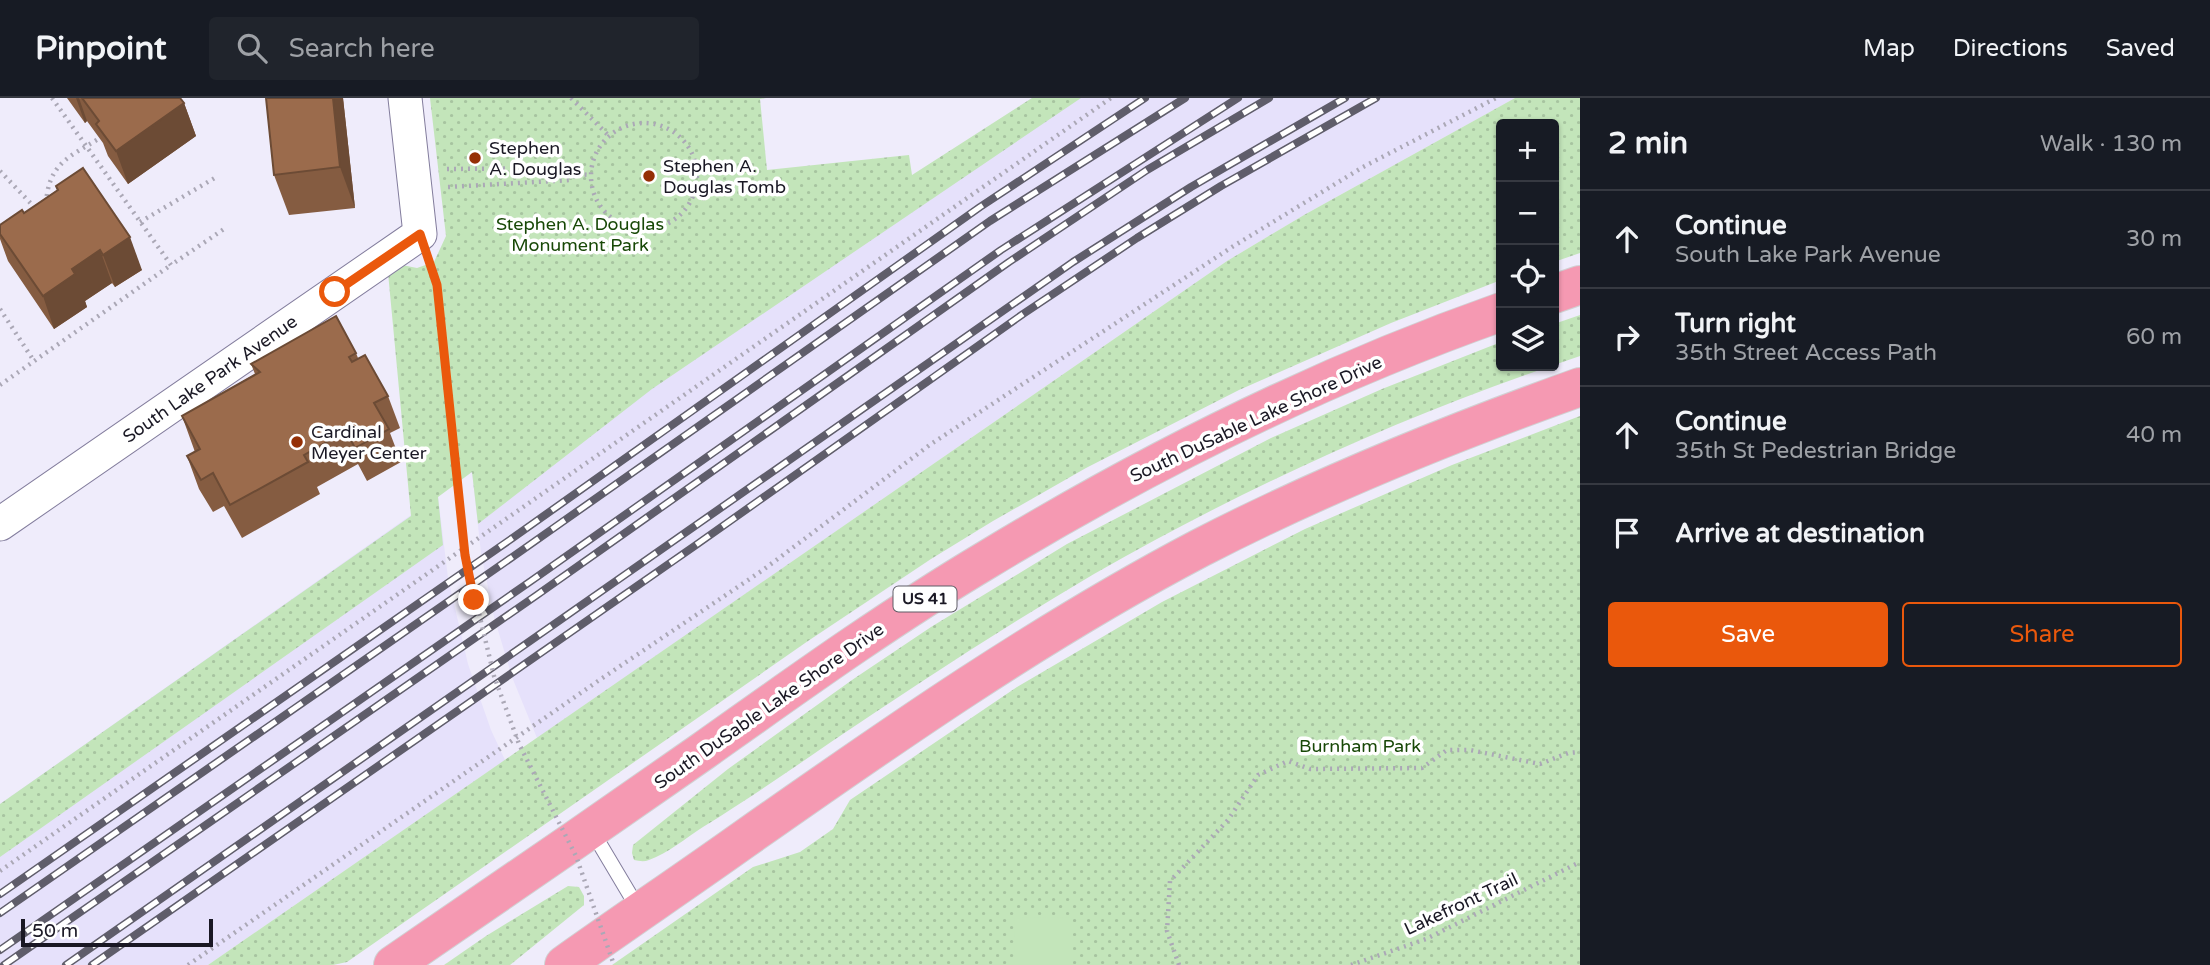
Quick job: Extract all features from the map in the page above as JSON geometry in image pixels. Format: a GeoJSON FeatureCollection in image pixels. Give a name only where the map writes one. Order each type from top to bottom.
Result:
{"type":"FeatureCollection","features":[{"type":"Feature","properties":{"kind":"highway"},"geometry":{"type":"LineString","coordinates":[[1559,292],[1580,285]]}},
{"type":"Feature","properties":{"kind":"highway","name":"South DuSable Lake Shore Drive"},"geometry":{"type":"LineString","coordinates":[[393,965],[906,611],[986,559],[1139,472],[1350,372],[1496,314]]}},
{"type":"Feature","properties":{"kind":"highway"},"geometry":{"type":"LineString","coordinates":[[564,965],[962,688],[1199,549],[1295,502],[1410,451],[1580,387]]}},
{"type":"Feature","properties":{"kind":"street"},"geometry":{"type":"LineString","coordinates":[[405,98],[420,234]]}},
{"type":"Feature","properties":{"kind":"street","name":"South Lake Park Avenue"},"geometry":{"type":"LineString","coordinates":[[0,524],[420,234]]}},
{"type":"Feature","properties":{"kind":"lane"},"geometry":{"type":"LineString","coordinates":[[591,830],[640,912]]}},
{"type":"Feature","properties":{"kind":"path"},"geometry":{"type":"LineString","coordinates":[[52,98],[171,265]]}},
{"type":"Feature","properties":{"kind":"path"},"geometry":{"type":"LineString","coordinates":[[572,98],[609,136]]}},
{"type":"Feature","properties":{"kind":"path"},"geometry":{"type":"LineString","coordinates":[[0,871],[1111,98]]}},
{"type":"Feature","properties":{"kind":"path"},"geometry":{"type":"LineString","coordinates":[[188,965],[763,570],[943,436],[1232,247],[1363,167],[1496,98]]}},
{"type":"Feature","properties":{"kind":"path"},"geometry":{"type":"LineString","coordinates":[[642,123],[660,125],[689,146],[696,163],[698,181],[693,199],[682,214],[668,225],[632,229],[615,221],[602,209],[594,193],[591,175],[599,147],[609,136],[625,127],[642,123]]}},
{"type":"Feature","properties":{"kind":"path"},"geometry":{"type":"LineString","coordinates":[[0,171],[44,215],[48,183],[60,162],[100,138]]}},
{"type":"Feature","properties":{"kind":"path"},"geometry":{"type":"LineString","coordinates":[[447,169],[570,168],[575,174],[591,175]]}},
{"type":"Feature","properties":{"kind":"path"},"geometry":{"type":"LineString","coordinates":[[448,187],[571,180],[575,174]]}},
{"type":"Feature","properties":{"kind":"path"},"geometry":{"type":"LineString","coordinates":[[140,222],[218,176]]}},
{"type":"Feature","properties":{"kind":"path"},"geometry":{"type":"LineString","coordinates":[[0,385],[224,229]]}},
{"type":"Feature","properties":{"kind":"path"},"geometry":{"type":"LineString","coordinates":[[420,234],[436,279],[465,555],[494,676],[519,744],[576,856],[614,965]]}},
{"type":"Feature","properties":{"kind":"path"},"geometry":{"type":"LineString","coordinates":[[0,309],[34,361]]}},
{"type":"Feature","properties":{"kind":"path"},"geometry":{"type":"LineString","coordinates":[[1180,965],[1167,931],[1170,881],[1228,820],[1258,775],[1274,766],[1288,761],[1310,769],[1422,768],[1447,750],[1470,750],[1540,764],[1568,753],[1580,752]]}},
{"type":"Feature","properties":{"kind":"path","name":"Lakefront Trail"},"geometry":{"type":"LineString","coordinates":[[1351,965],[1426,939],[1580,862]]}},
{"type":"Feature","properties":{"kind":"shaded area"},"geometry":{"type":"Polygon","coordinates":[[[1032,98],[1515,98],[1304,215],[1227,261],[537,738],[512,677],[494,617],[481,553],[472,471],[1032,98]]]}},
{"type":"Feature","properties":{"kind":"shaded area"},"geometry":{"type":"Polygon","coordinates":[[[438,496],[448,578],[468,664],[491,730],[505,760],[208,965],[0,965],[0,804],[438,496]]]}},
{"type":"Feature","properties":{"kind":"green space","name":"Stephen A. Douglas Monument Park"},"geometry":{"type":"Polygon","coordinates":[[[430,98],[766,98],[760,99],[767,170],[909,155],[912,175],[1032,98],[1081,98],[652,389],[478,524],[472,472],[438,497],[443,545],[0,857],[0,804],[411,516],[387,262],[417,268],[434,262],[446,236],[430,98]]]}},
{"type":"Feature","properties":{"kind":"green space"},"geometry":{"type":"Polygon","coordinates":[[[1515,98],[1580,98],[1580,253],[1559,260],[1559,119],[1496,119],[1496,282],[1391,323],[1239,390],[1086,468],[993,521],[808,641],[347,962],[333,965],[208,965],[1227,261],[1304,215],[1515,98]]]}},
{"type":"Feature","properties":{"kind":"green space"},"geometry":{"type":"Polygon","coordinates":[[[1580,315],[1580,356],[1559,363],[1559,322],[1580,315]]]}},
{"type":"Feature","properties":{"kind":"green space"},"geometry":{"type":"Polygon","coordinates":[[[1496,344],[1496,371],[1537,371],[1433,410],[1318,459],[1149,543],[1060,594],[961,656],[670,849],[647,861],[634,860],[633,845],[728,769],[931,627],[1067,544],[1271,438],[1382,389],[1496,344]]]}},
{"type":"Feature","properties":{"kind":"green space","name":"Burnham Park"},"geometry":{"type":"Polygon","coordinates":[[[1580,416],[1580,965],[612,965],[753,867],[800,852],[833,829],[850,800],[1017,687],[1162,602],[1305,529],[1452,465],[1580,416]]]}},
{"type":"Feature","properties":{"kind":"green space"},"geometry":{"type":"Polygon","coordinates":[[[568,886],[579,887],[584,896],[584,905],[510,965],[444,965],[486,936],[568,886]]]}},
{"type":"Feature","properties":{"kind":"green space"},"geometry":{"type":"Polygon","coordinates":[[[1015,917],[1073,918],[1073,965],[1014,965],[1015,917]]]}},
{"type":"Feature","properties":{"kind":"building"},"geometry":{"type":"Polygon","coordinates":[[[82,98],[180,98],[184,103],[116,151],[96,124],[99,121],[82,98]]]}},
{"type":"Feature","properties":{"kind":"building"},"geometry":{"type":"Polygon","coordinates":[[[266,98],[333,98],[340,167],[274,175],[266,98]]]}},
{"type":"Feature","properties":{"kind":"building"},"geometry":{"type":"Polygon","coordinates":[[[83,168],[130,237],[103,255],[100,250],[72,269],[75,274],[43,296],[0,234],[0,225],[22,210],[24,213],[58,190],[56,186],[83,168]]]}},
{"type":"Feature","properties":{"kind":"building","name":"Cardinal Meyer Center"},"geometry":{"type":"Polygon","coordinates":[[[336,316],[356,353],[349,357],[352,362],[365,355],[388,396],[374,403],[389,429],[355,448],[346,431],[304,455],[308,462],[230,505],[213,473],[201,480],[187,456],[200,449],[182,416],[260,372],[251,364],[336,316]]]}},
{"type":"Feature","properties":{"kind":"railway"},"geometry":{"type":"LineString","coordinates":[[0,894],[514,537],[980,207],[1145,98]]}},
{"type":"Feature","properties":{"kind":"railway"},"geometry":{"type":"LineString","coordinates":[[0,913],[990,221],[1185,98]]}},
{"type":"Feature","properties":{"kind":"railway"},"geometry":{"type":"LineString","coordinates":[[0,950],[1001,250],[1238,98]]}},
{"type":"Feature","properties":{"kind":"railway"},"geometry":{"type":"LineString","coordinates":[[4,965],[537,595],[1009,262],[1147,170],[1269,98]]}},
{"type":"Feature","properties":{"kind":"railway"},"geometry":{"type":"LineString","coordinates":[[66,965],[1073,262],[1191,187],[1345,98]]}},
{"type":"Feature","properties":{"kind":"railway"},"geometry":{"type":"LineString","coordinates":[[92,965],[1023,314],[1221,186],[1376,98]]}},
{"type":"Feature","properties":{"kind":"place","name":"Stephen A. Douglas"},"geometry":{"type":"Point","coordinates":[475,158]}},
{"type":"Feature","properties":{"kind":"place","name":"Stephen A. Douglas Tomb"},"geometry":{"type":"Point","coordinates":[649,176]}},
{"type":"Feature","properties":{"kind":"place","name":"Cardinal Meyer Center"},"geometry":{"type":"Point","coordinates":[297,442]}},
{"type":"Feature","properties":{"kind":"route"},"geometry":{"type":"LineString","coordinates":[[335,292],[420,234],[436,279],[465,555],[474,600]]}}]}
